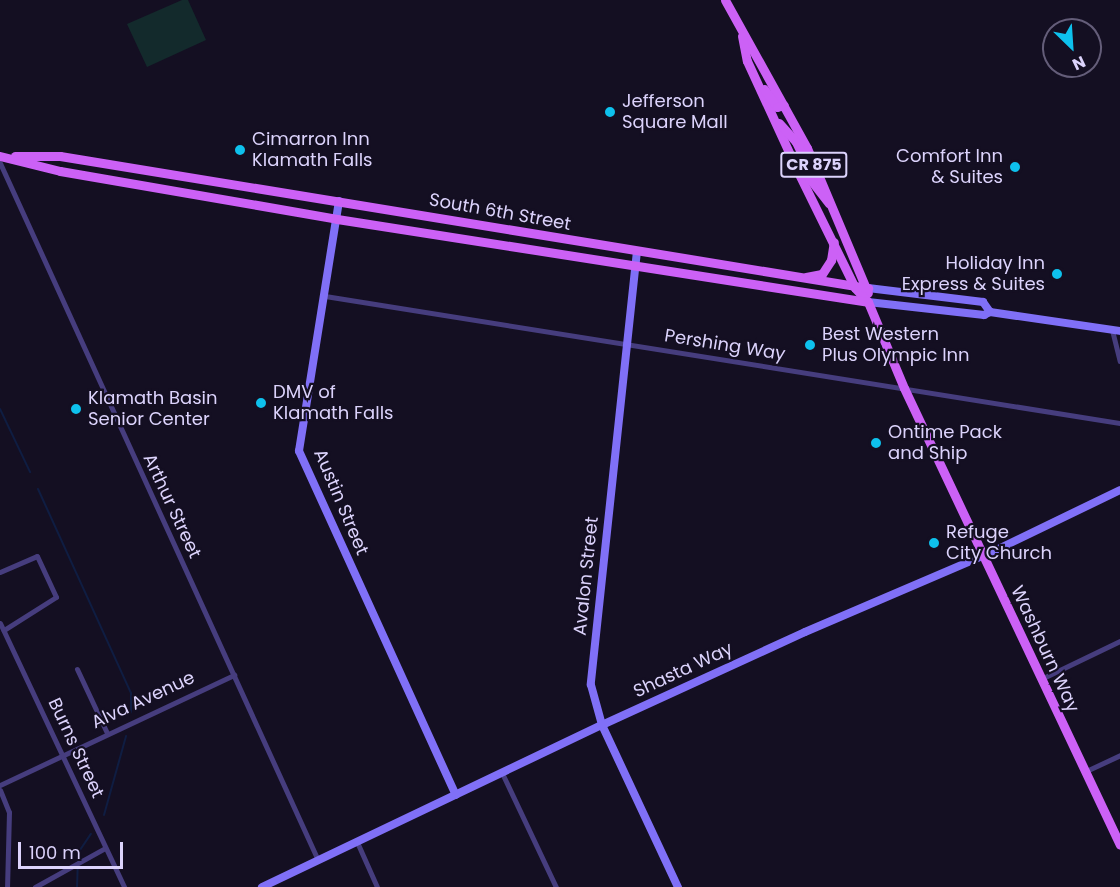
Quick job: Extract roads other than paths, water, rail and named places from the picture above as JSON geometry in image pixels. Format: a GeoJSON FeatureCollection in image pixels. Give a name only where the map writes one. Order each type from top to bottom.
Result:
{"type":"FeatureCollection","features":[{"type":"Feature","properties":{"kind":"main road","name":"Washburn Way"},"geometry":{"type":"LineString","coordinates":[[724,0],[742,36],[759,59],[784,105],[818,174],[868,288],[868,302]]}},
{"type":"Feature","properties":{"kind":"main road","name":"Washburn Way"},"geometry":{"type":"LineString","coordinates":[[742,36],[752,73],[855,288],[868,302],[904,388],[1040,680],[1120,845]]}},
{"type":"Feature","properties":{"kind":"main road"},"geometry":{"type":"LineString","coordinates":[[752,73],[777,107],[784,105]]}},
{"type":"Feature","properties":{"kind":"main road"},"geometry":{"type":"LineString","coordinates":[[773,117],[796,142],[813,177],[818,174]]}},
{"type":"Feature","properties":{"kind":"main road"},"geometry":{"type":"LineString","coordinates":[[788,149],[796,152],[817,192],[833,207]]}},
{"type":"Feature","properties":{"kind":"main road","name":"South 6th Street"},"geometry":{"type":"LineString","coordinates":[[0,156],[60,156],[855,288],[983,302],[990,312]]}},
{"type":"Feature","properties":{"kind":"main road","name":"South 6th Street"},"geometry":{"type":"LineString","coordinates":[[0,156],[60,171],[337,219],[635,266],[868,302],[984,315],[990,312],[1116,331]]}},
{"type":"Feature","properties":{"kind":"main road","name":"Austin Street"},"geometry":{"type":"LineString","coordinates":[[339,201],[326,296],[299,451],[456,795]]}},
{"type":"Feature","properties":{"kind":"main road"},"geometry":{"type":"LineString","coordinates":[[797,278],[822,274],[831,260],[834,242]]}},
{"type":"Feature","properties":{"kind":"main road","name":"Avalon Street"},"geometry":{"type":"LineString","coordinates":[[637,252],[591,685],[602,725],[678,887]]}},
{"type":"Feature","properties":{"kind":"main road","name":"Shasta Way"},"geometry":{"type":"LineString","coordinates":[[262,887],[602,725],[982,555],[1120,490]]}},
{"type":"Feature","properties":{"kind":"street","name":"Arthur Street"},"geometry":{"type":"LineString","coordinates":[[0,163],[318,860]]}},
{"type":"Feature","properties":{"kind":"street","name":"Pershing Way"},"geometry":{"type":"LineString","coordinates":[[326,296],[1120,423]]}},
{"type":"Feature","properties":{"kind":"street"},"geometry":{"type":"LineString","coordinates":[[1116,331],[1120,361]]}},
{"type":"Feature","properties":{"kind":"street"},"geometry":{"type":"LineString","coordinates":[[0,572],[37,556],[56,597],[4,630]]}},
{"type":"Feature","properties":{"kind":"street","name":"Burns Street"},"geometry":{"type":"LineString","coordinates":[[0,623],[64,754],[124,887]]}},
{"type":"Feature","properties":{"kind":"street"},"geometry":{"type":"LineString","coordinates":[[1040,680],[1120,641]]}},
{"type":"Feature","properties":{"kind":"street"},"geometry":{"type":"LineString","coordinates":[[77,669],[107,733]]}},
{"type":"Feature","properties":{"kind":"street","name":"Alva Avenue"},"geometry":{"type":"LineString","coordinates":[[0,785],[234,675]]}},
{"type":"Feature","properties":{"kind":"street"},"geometry":{"type":"LineString","coordinates":[[1084,772],[1120,755]]}},
{"type":"Feature","properties":{"kind":"street"},"geometry":{"type":"LineString","coordinates":[[502,773],[556,887]]}},
{"type":"Feature","properties":{"kind":"street"},"geometry":{"type":"LineString","coordinates":[[0,790],[9,812],[7,887]]}},
{"type":"Feature","properties":{"kind":"street"},"geometry":{"type":"LineString","coordinates":[[357,842],[377,887]]}},
{"type":"Feature","properties":{"kind":"street"},"geometry":{"type":"LineString","coordinates":[[35,887],[105,848]]}},
{"type":"Feature","properties":{"kind":"waterway"},"geometry":{"type":"LineString","coordinates":[[0,409],[30,472]]}},
{"type":"Feature","properties":{"kind":"waterway"},"geometry":{"type":"LineString","coordinates":[[38,489],[131,693],[131,713]]}},
{"type":"Feature","properties":{"kind":"waterway"},"geometry":{"type":"LineString","coordinates":[[104,815],[126,736]]}},
{"type":"Feature","properties":{"kind":"waterway"},"geometry":{"type":"LineString","coordinates":[[77,887],[78,853],[91,834]]}},
{"type":"Feature","properties":{"kind":"place","name":"Jefferson Square Mall"},"geometry":{"type":"Point","coordinates":[610,112]}},
{"type":"Feature","properties":{"kind":"place","name":"Cimarron Inn Klamath Falls"},"geometry":{"type":"Point","coordinates":[240,150]}},
{"type":"Feature","properties":{"kind":"place","name":"Comfort Inn & Suites"},"geometry":{"type":"Point","coordinates":[1015,167]}},
{"type":"Feature","properties":{"kind":"place","name":"Holiday Inn Express & Suites"},"geometry":{"type":"Point","coordinates":[1057,274]}},
{"type":"Feature","properties":{"kind":"place","name":"Best Western Plus Olympic Inn"},"geometry":{"type":"Point","coordinates":[810,345]}},
{"type":"Feature","properties":{"kind":"place","name":"DMV of Klamath Falls"},"geometry":{"type":"Point","coordinates":[261,403]}},
{"type":"Feature","properties":{"kind":"place","name":"Klamath Basin Senior Center"},"geometry":{"type":"Point","coordinates":[76,409]}},
{"type":"Feature","properties":{"kind":"place","name":"Ontime Pack and Ship"},"geometry":{"type":"Point","coordinates":[876,443]}},
{"type":"Feature","properties":{"kind":"place","name":"Refuge City Church"},"geometry":{"type":"Point","coordinates":[934,543]}}]}
